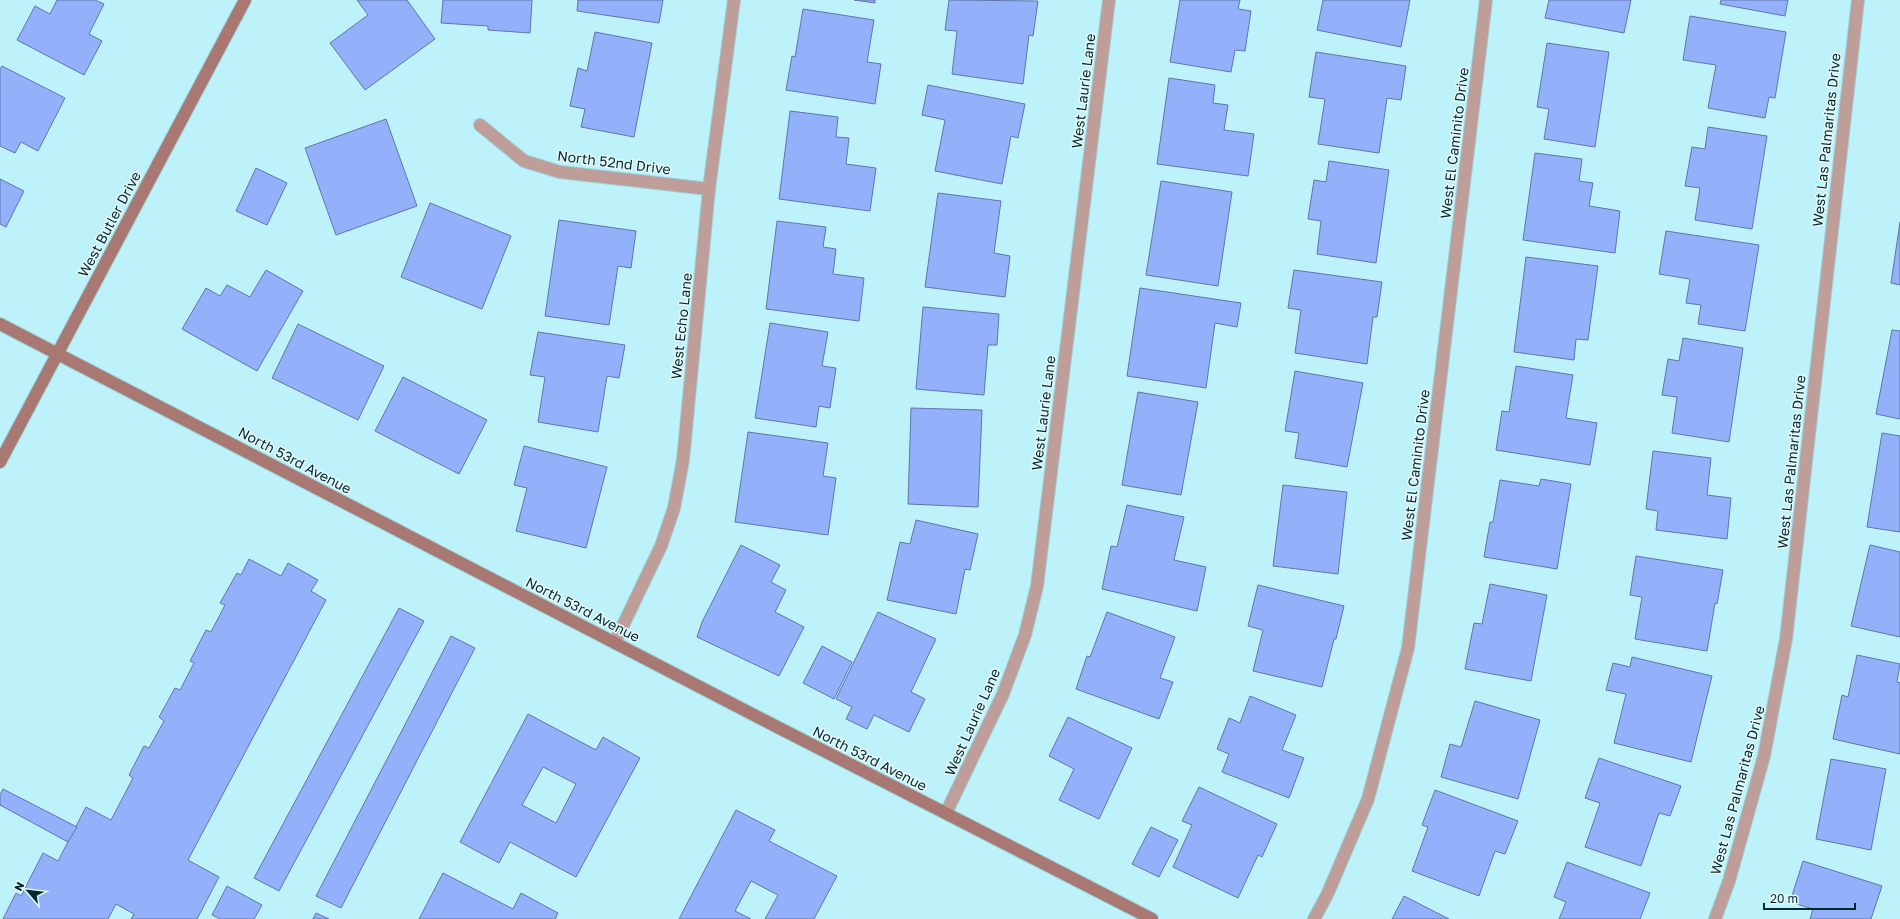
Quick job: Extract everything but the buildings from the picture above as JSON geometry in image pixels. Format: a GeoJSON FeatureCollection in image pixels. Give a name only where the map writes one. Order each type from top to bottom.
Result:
{"type":"FeatureCollection","features":[{"type":"Feature","properties":{"kind":"street","name":"West Butler Drive"},"geometry":{"type":"LineString","coordinates":[[0,462],[245,0]]}},
{"type":"Feature","properties":{"kind":"street","name":"West Echo Lane"},"geometry":{"type":"LineString","coordinates":[[615,642],[661,546],[674,508],[683,460],[709,189],[734,0]]}},
{"type":"Feature","properties":{"kind":"street","name":"West Laurie Lane"},"geometry":{"type":"LineString","coordinates":[[946,813],[1003,694],[1025,635],[1037,586],[1109,0]]}},
{"type":"Feature","properties":{"kind":"street","name":"West El Caminito Drive"},"geometry":{"type":"LineString","coordinates":[[1314,919],[1327,895],[1368,799],[1408,648],[1486,0]]}},
{"type":"Feature","properties":{"kind":"street","name":"West Las Palmaritas Drive"},"geometry":{"type":"LineString","coordinates":[[1715,919],[1744,830],[1764,756],[1786,640],[1858,0]]}},
{"type":"Feature","properties":{"kind":"street","name":"North 52nd Drive"},"geometry":{"type":"LineString","coordinates":[[480,125],[524,161],[560,172],[709,189]]}},
{"type":"Feature","properties":{"kind":"street","name":"North 53rd Avenue"},"geometry":{"type":"LineString","coordinates":[[0,324],[1152,919]]}}]}
